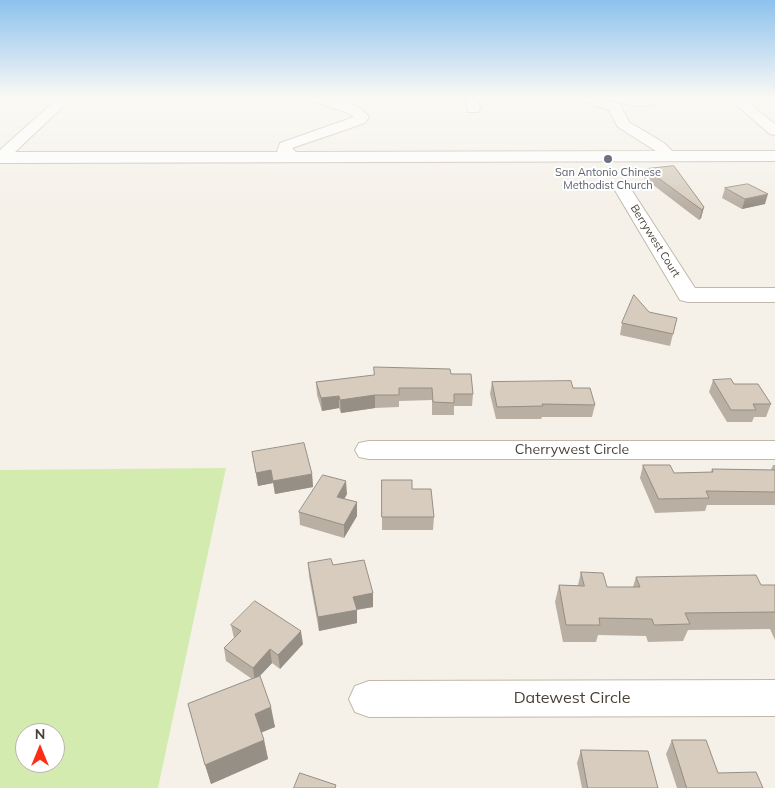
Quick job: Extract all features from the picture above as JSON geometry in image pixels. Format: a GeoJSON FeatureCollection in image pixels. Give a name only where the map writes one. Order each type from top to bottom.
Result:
{"type":"FeatureCollection","features":[{"type":"Feature","properties":{"kind":"street"},"geometry":{"type":"LineString","coordinates":[[0,158],[27,134]]}},
{"type":"Feature","properties":{"kind":"street"},"geometry":{"type":"LineString","coordinates":[[289,151],[328,134]]}},
{"type":"Feature","properties":{"kind":"street"},"geometry":{"type":"LineString","coordinates":[[639,134],[659,146],[668,156]]}},
{"type":"Feature","properties":{"kind":"street"},"geometry":{"type":"LineString","coordinates":[[0,158],[289,151],[775,156]]}},
{"type":"Feature","properties":{"kind":"street","name":"Berrywest Court"},"geometry":{"type":"LineString","coordinates":[[621,187],[688,295],[775,295]]}},
{"type":"Feature","properties":{"kind":"street","name":"Cherrywest Circle"},"geometry":{"type":"LineString","coordinates":[[369,450],[775,450]]}},
{"type":"Feature","properties":{"kind":"street","name":"Datewest Circle"},"geometry":{"type":"LineString","coordinates":[[369,699],[775,698]]}},
{"type":"Feature","properties":{"kind":"green space"},"geometry":{"type":"Polygon","coordinates":[[[226,468],[158,788],[0,788],[0,470],[226,468]]]}},
{"type":"Feature","properties":{"kind":"building"},"geometry":{"type":"Polygon","coordinates":[[[674,166],[704,207],[702,210],[646,169],[674,166]]]}},
{"type":"Feature","properties":{"kind":"building"},"geometry":{"type":"Polygon","coordinates":[[[748,184],[768,194],[745,199],[725,188],[748,184]]]}},
{"type":"Feature","properties":{"kind":"building"},"geometry":{"type":"Polygon","coordinates":[[[634,295],[649,312],[677,318],[673,334],[622,323],[634,295]]]}},
{"type":"Feature","properties":{"kind":"building"},"geometry":{"type":"Polygon","coordinates":[[[374,367],[450,369],[451,374],[471,374],[473,394],[454,394],[454,403],[433,402],[432,388],[399,388],[399,395],[375,395],[340,400],[339,396],[321,398],[316,382],[374,375],[374,367]]]}},
{"type":"Feature","properties":{"kind":"building"},"geometry":{"type":"Polygon","coordinates":[[[731,379],[734,384],[758,384],[771,404],[753,404],[756,410],[731,410],[713,380],[731,379]]]}},
{"type":"Feature","properties":{"kind":"building"},"geometry":{"type":"Polygon","coordinates":[[[571,381],[573,388],[590,388],[595,405],[542,404],[543,406],[497,407],[492,382],[571,381]]]}},
{"type":"Feature","properties":{"kind":"building"},"geometry":{"type":"Polygon","coordinates":[[[304,443],[312,474],[273,481],[271,470],[256,473],[252,452],[304,443]]]}},
{"type":"Feature","properties":{"kind":"building"},"geometry":{"type":"Polygon","coordinates":[[[643,465],[670,465],[674,473],[713,472],[712,469],[775,470],[775,492],[706,491],[709,498],[659,499],[643,465]]]}},
{"type":"Feature","properties":{"kind":"building"},"geometry":{"type":"Polygon","coordinates":[[[323,475],[346,481],[337,497],[357,502],[344,525],[299,512],[323,475]]]}},
{"type":"Feature","properties":{"kind":"building"},"geometry":{"type":"Polygon","coordinates":[[[382,480],[412,480],[412,489],[431,489],[434,517],[382,517],[382,480]]]}},
{"type":"Feature","properties":{"kind":"building"},"geometry":{"type":"Polygon","coordinates":[[[331,559],[333,565],[364,560],[373,593],[353,597],[357,610],[318,617],[308,563],[331,559]]]}},
{"type":"Feature","properties":{"kind":"building"},"geometry":{"type":"Polygon","coordinates":[[[581,572],[603,573],[607,587],[640,587],[636,577],[756,575],[761,585],[775,585],[775,612],[685,613],[690,624],[654,625],[652,619],[599,618],[600,625],[566,625],[559,585],[584,586],[581,572]]]}},
{"type":"Feature","properties":{"kind":"building"},"geometry":{"type":"Polygon","coordinates":[[[255,601],[301,631],[278,655],[270,649],[253,668],[224,648],[241,631],[231,625],[255,601]]]}},
{"type":"Feature","properties":{"kind":"building"},"geometry":{"type":"Polygon","coordinates":[[[260,676],[271,707],[255,714],[264,740],[205,765],[188,704],[260,676]]]}},
{"type":"Feature","properties":{"kind":"building"},"geometry":{"type":"Polygon","coordinates":[[[672,740],[706,740],[718,773],[756,772],[763,788],[687,788],[672,740]]]}},
{"type":"Feature","properties":{"kind":"building"},"geometry":{"type":"Polygon","coordinates":[[[581,750],[648,751],[658,788],[588,788],[581,750]]]}},
{"type":"Feature","properties":{"kind":"building"},"geometry":{"type":"Polygon","coordinates":[[[300,773],[336,785],[335,788],[294,788],[300,773]]]}},
{"type":"Feature","properties":{"kind":"place","name":"San Antonio Chinese Methodist Church"},"geometry":{"type":"Point","coordinates":[608,159]}}]}
